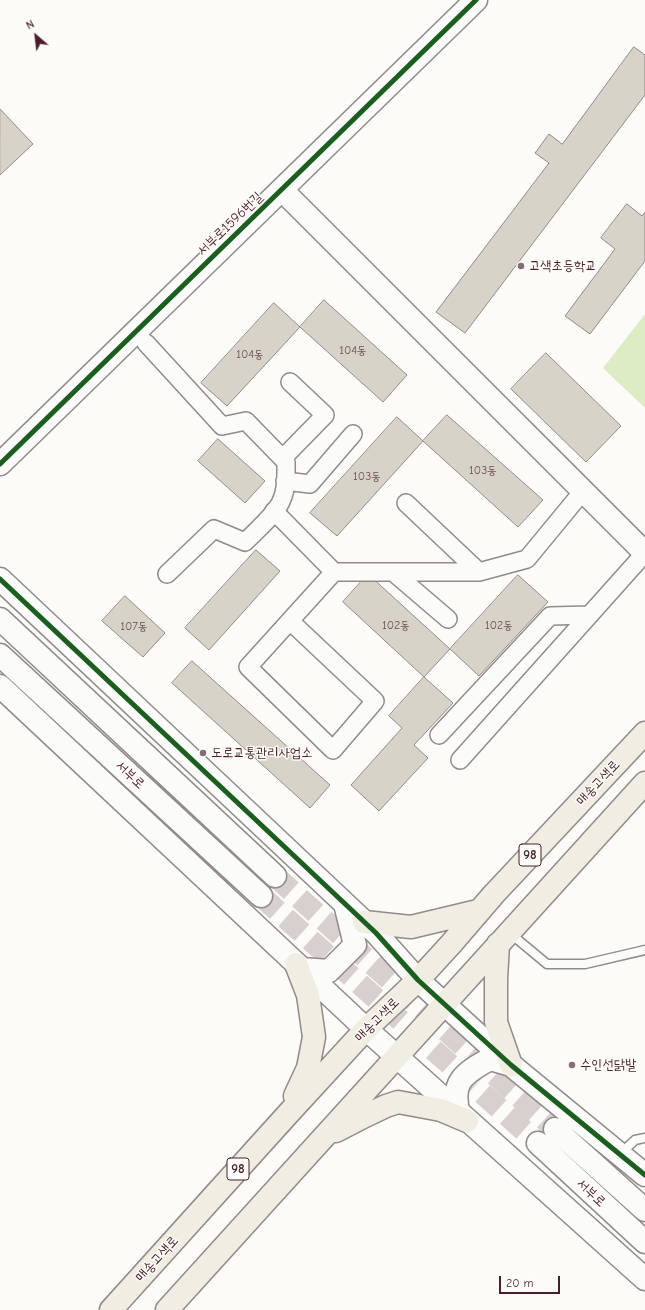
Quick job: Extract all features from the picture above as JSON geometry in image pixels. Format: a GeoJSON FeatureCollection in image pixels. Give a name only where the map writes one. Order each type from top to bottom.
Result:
{"type":"FeatureCollection","features":[{"type":"Feature","properties":{"kind":"main road","name":"매송고색로"},"geometry":{"type":"LineString","coordinates":[[111,1310],[286,1115],[366,1029],[418,980],[451,944],[478,911],[645,733]]}},
{"type":"Feature","properties":{"kind":"main road"},"geometry":{"type":"LineString","coordinates":[[167,1310],[645,783]]}},
{"type":"Feature","properties":{"kind":"main road"},"geometry":{"type":"LineString","coordinates":[[364,922],[412,927],[478,911]]}},
{"type":"Feature","properties":{"kind":"main road"},"geometry":{"type":"LineString","coordinates":[[503,938],[496,979],[496,1022],[511,1065]]}},
{"type":"Feature","properties":{"kind":"main road"},"geometry":{"type":"LineString","coordinates":[[286,1115],[308,1068],[314,1037],[308,995],[299,966]]}},
{"type":"Feature","properties":{"kind":"main road"},"geometry":{"type":"LineString","coordinates":[[320,1141],[364,1116],[398,1102],[441,1110],[463,1117]]}},
{"type":"Feature","properties":{"kind":"street","name":"서부로1596번길"},"geometry":{"type":"LineString","coordinates":[[0,464],[476,0]]}},
{"type":"Feature","properties":{"kind":"street"},"geometry":{"type":"LineString","coordinates":[[282,190],[645,553],[460,760]]}},
{"type":"Feature","properties":{"kind":"street"},"geometry":{"type":"LineString","coordinates":[[146,343],[222,426],[246,421],[286,462],[286,481],[282,500],[267,520],[245,542],[214,529],[167,574]]}},
{"type":"Feature","properties":{"kind":"street"},"geometry":{"type":"LineString","coordinates":[[283,458],[325,415],[290,382]]}},
{"type":"Feature","properties":{"kind":"street"},"geometry":{"type":"LineString","coordinates":[[286,481],[310,484],[353,434]]}},
{"type":"Feature","properties":{"kind":"street"},"geometry":{"type":"LineString","coordinates":[[274,511],[334,572],[479,572],[527,559],[583,491]]}},
{"type":"Feature","properties":{"kind":"street"},"geometry":{"type":"LineString","coordinates":[[406,503],[479,572]]}},
{"type":"Feature","properties":{"kind":"street"},"geometry":{"type":"LineString","coordinates":[[290,621],[375,701],[333,750],[248,667],[334,572]]}},
{"type":"Feature","properties":{"kind":"street"},"geometry":{"type":"LineString","coordinates":[[392,572],[448,619]]}},
{"type":"Feature","properties":{"kind":"street"},"geometry":{"type":"LineString","coordinates":[[0,580],[376,933],[418,980],[445,1005],[511,1065],[645,1175]]}},
{"type":"Feature","properties":{"kind":"street"},"geometry":{"type":"LineString","coordinates":[[439,735],[550,616],[589,616]]}},
{"type":"Feature","properties":{"kind":"street"},"geometry":{"type":"LineString","coordinates":[[0,619],[275,876]]}},
{"type":"Feature","properties":{"kind":"street","name":"서부로"},"geometry":{"type":"LineString","coordinates":[[0,655],[261,896]]}},
{"type":"Feature","properties":{"kind":"street"},"geometry":{"type":"LineString","coordinates":[[0,686],[366,1029],[645,1280]]}},
{"type":"Feature","properties":{"kind":"street"},"geometry":{"type":"LineString","coordinates":[[299,966],[329,971],[356,945],[345,904]]}},
{"type":"Feature","properties":{"kind":"street"},"geometry":{"type":"LineString","coordinates":[[463,1117],[455,1094],[457,1086],[466,1075],[475,1067],[490,1059],[511,1065]]}},
{"type":"Feature","properties":{"kind":"street","name":"서부로"},"geometry":{"type":"LineString","coordinates":[[555,1129],[645,1210]]}},
{"type":"Feature","properties":{"kind":"street","name":"서부로"},"geometry":{"type":"LineString","coordinates":[[538,1143],[645,1242]]}},
{"type":"Feature","properties":{"kind":"lane"},"geometry":{"type":"LineString","coordinates":[[503,938],[547,964],[585,964],[645,950]]}},
{"type":"Feature","properties":{"kind":"lane"},"geometry":{"type":"LineString","coordinates":[[620,1154],[635,1140],[645,1138]]}},
{"type":"Feature","properties":{"kind":"green space"},"geometry":{"type":"Polygon","coordinates":[[[645,314],[645,408],[603,368],[645,314]]]}},
{"type":"Feature","properties":{"kind":"building"},"geometry":{"type":"Polygon","coordinates":[[[634,47],[645,55],[645,95],[465,333],[436,312],[549,163],[535,153],[549,134],[562,144],[634,47]]]}},
{"type":"Feature","properties":{"kind":"building"},"geometry":{"type":"Polygon","coordinates":[[[0,109],[33,144],[0,175],[0,109]]]}},
{"type":"Feature","properties":{"kind":"building"},"geometry":{"type":"Polygon","coordinates":[[[627,204],[642,216],[645,212],[645,261],[590,334],[565,316],[615,249],[601,238],[627,204]]]}},
{"type":"Feature","properties":{"kind":"building"},"geometry":{"type":"Polygon","coordinates":[[[324,300],[407,375],[383,402],[300,327],[324,300]]]}},
{"type":"Feature","properties":{"kind":"building"},"geometry":{"type":"Polygon","coordinates":[[[274,303],[300,327],[227,406],[201,383],[274,303]]]}},
{"type":"Feature","properties":{"kind":"building"},"geometry":{"type":"Polygon","coordinates":[[[546,353],[621,426],[586,462],[511,389],[546,353]]]}},
{"type":"Feature","properties":{"kind":"building"},"geometry":{"type":"Polygon","coordinates":[[[447,415],[543,500],[518,527],[423,441],[447,415]]]}},
{"type":"Feature","properties":{"kind":"building"},"geometry":{"type":"Polygon","coordinates":[[[397,417],[423,441],[337,536],[310,513],[397,417]]]}},
{"type":"Feature","properties":{"kind":"building"},"geometry":{"type":"Polygon","coordinates":[[[218,439],[265,481],[245,503],[198,461],[218,439]]]}},
{"type":"Feature","properties":{"kind":"building"},"geometry":{"type":"Polygon","coordinates":[[[256,550],[280,571],[209,650],[185,628],[256,550]]]}},
{"type":"Feature","properties":{"kind":"building"},"geometry":{"type":"Polygon","coordinates":[[[368,574],[450,649],[424,677],[343,602],[368,574]]]}},
{"type":"Feature","properties":{"kind":"building"},"geometry":{"type":"Polygon","coordinates":[[[518,575],[548,602],[479,676],[450,649],[518,575]]]}},
{"type":"Feature","properties":{"kind":"building"},"geometry":{"type":"Polygon","coordinates":[[[125,596],[165,633],[143,657],[102,621],[125,596]]]}},
{"type":"Feature","properties":{"kind":"building"},"geometry":{"type":"Polygon","coordinates":[[[192,661],[330,785],[310,808],[172,683],[192,661]]]}},
{"type":"Feature","properties":{"kind":"building"},"geometry":{"type":"Polygon","coordinates":[[[424,677],[453,703],[414,745],[428,758],[379,811],[351,785],[402,728],[389,716],[424,677]]]}},
{"type":"Feature","properties":{"kind":"tunnel"},"geometry":{"type":"LineString","coordinates":[[275,876],[555,1129]]}},
{"type":"Feature","properties":{"kind":"tunnel"},"geometry":{"type":"LineString","coordinates":[[261,896],[538,1143]]}},
{"type":"Feature","properties":{"kind":"cycle path"},"geometry":{"type":"LineString","coordinates":[[0,464],[476,0]]}},
{"type":"Feature","properties":{"kind":"cycle path"},"geometry":{"type":"LineString","coordinates":[[0,579],[376,933],[418,980],[511,1065],[645,1175]]}},
{"type":"Feature","properties":{"kind":"place","name":"고색초등학교"},"geometry":{"type":"Point","coordinates":[521,266]}},
{"type":"Feature","properties":{"kind":"place","name":"도로교통관리사업소"},"geometry":{"type":"Point","coordinates":[203,753]}},
{"type":"Feature","properties":{"kind":"place","name":"수인선닭발"},"geometry":{"type":"Point","coordinates":[572,1065]}}]}
